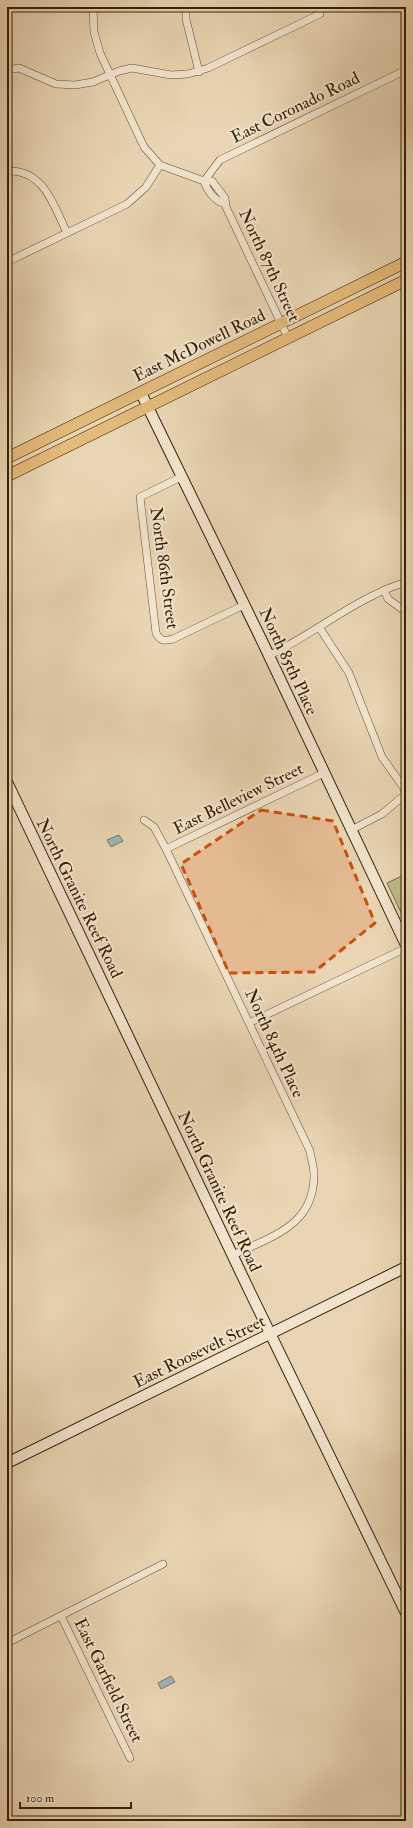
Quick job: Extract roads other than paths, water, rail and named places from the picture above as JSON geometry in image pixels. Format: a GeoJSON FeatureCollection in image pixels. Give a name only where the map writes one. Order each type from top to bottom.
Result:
{"type":"FeatureCollection","features":[{"type":"Feature","properties":{"kind":"main road","name":"East McDowell Road"},"geometry":{"type":"LineString","coordinates":[[7,458],[406,262]]}},
{"type":"Feature","properties":{"kind":"main road","name":"East McDowell Road"},"geometry":{"type":"LineString","coordinates":[[7,476],[406,280]]}},
{"type":"Feature","properties":{"kind":"main road"},"geometry":{"type":"LineString","coordinates":[[368,281],[375,296]]}},
{"type":"Feature","properties":{"kind":"main road"},"geometry":{"type":"LineString","coordinates":[[50,437],[58,451]]}},
{"type":"Feature","properties":{"kind":"street","name":"North 87th Street"},"geometry":{"type":"LineString","coordinates":[[93,7],[93,25],[96,40],[110,75],[144,147],[160,165],[204,181],[212,181],[220,190],[225,198],[225,204],[288,338]]}},
{"type":"Feature","properties":{"kind":"street"},"geometry":{"type":"LineString","coordinates":[[186,7],[186,19],[199,72]]}},
{"type":"Feature","properties":{"kind":"street"},"geometry":{"type":"LineString","coordinates":[[7,70],[19,68],[56,84],[70,85],[93,82],[132,68],[171,74],[188,74],[199,72],[320,14]]}},
{"type":"Feature","properties":{"kind":"street","name":"East Coronado Road"},"geometry":{"type":"LineString","coordinates":[[204,181],[220,160],[406,70]]}},
{"type":"Feature","properties":{"kind":"street"},"geometry":{"type":"LineString","coordinates":[[7,262],[127,204],[146,187],[160,165]]}},
{"type":"Feature","properties":{"kind":"street"},"geometry":{"type":"LineString","coordinates":[[7,171],[27,174],[38,180],[44,187],[67,233]]}},
{"type":"Feature","properties":{"kind":"street","name":"North 85th Place"},"geometry":{"type":"LineString","coordinates":[[141,392],[406,946]]}},
{"type":"Feature","properties":{"kind":"street","name":"North 86th Street"},"geometry":{"type":"LineString","coordinates":[[181,477],[140,497],[156,633],[159,639],[164,641],[173,639],[244,605]]}},
{"type":"Feature","properties":{"kind":"street"},"geometry":{"type":"LineString","coordinates":[[268,656],[301,640],[363,599],[406,582]]}},
{"type":"Feature","properties":{"kind":"street"},"geometry":{"type":"LineString","coordinates":[[384,590],[388,599],[406,612]]}},
{"type":"Feature","properties":{"kind":"street"},"geometry":{"type":"LineString","coordinates":[[319,627],[349,673],[382,757],[406,793],[382,814],[351,830]]}},
{"type":"Feature","properties":{"kind":"street","name":"East Belleview Street"},"geometry":{"type":"LineString","coordinates":[[166,849],[324,773]]}},
{"type":"Feature","properties":{"kind":"street","name":"North Granite Reef Road"},"geometry":{"type":"LineString","coordinates":[[7,782],[406,1613]]}},
{"type":"Feature","properties":{"kind":"street","name":"North 84th Place"},"geometry":{"type":"LineString","coordinates":[[144,820],[154,827],[166,849],[310,1151],[314,1174],[313,1190],[308,1207],[299,1219],[284,1230],[233,1255]]}},
{"type":"Feature","properties":{"kind":"street"},"geometry":{"type":"LineString","coordinates":[[249,1023],[406,946]]}},
{"type":"Feature","properties":{"kind":"street","name":"East Roosevelt Street"},"geometry":{"type":"LineString","coordinates":[[7,1463],[406,1267]]}},
{"type":"Feature","properties":{"kind":"street","name":"East Garfield Street"},"geometry":{"type":"LineString","coordinates":[[7,1643],[163,1564]]}},
{"type":"Feature","properties":{"kind":"street","name":"East Garfield Street"},"geometry":{"type":"LineString","coordinates":[[61,1616],[130,1758]]}},
{"type":"Feature","properties":{"kind":"water"},"geometry":{"type":"Polygon","coordinates":[[[119,835],[123,841],[111,847],[107,840],[119,835]]]}},
{"type":"Feature","properties":{"kind":"water"},"geometry":{"type":"Polygon","coordinates":[[[171,1676],[175,1682],[161,1689],[158,1683],[171,1676]]]}}]}
